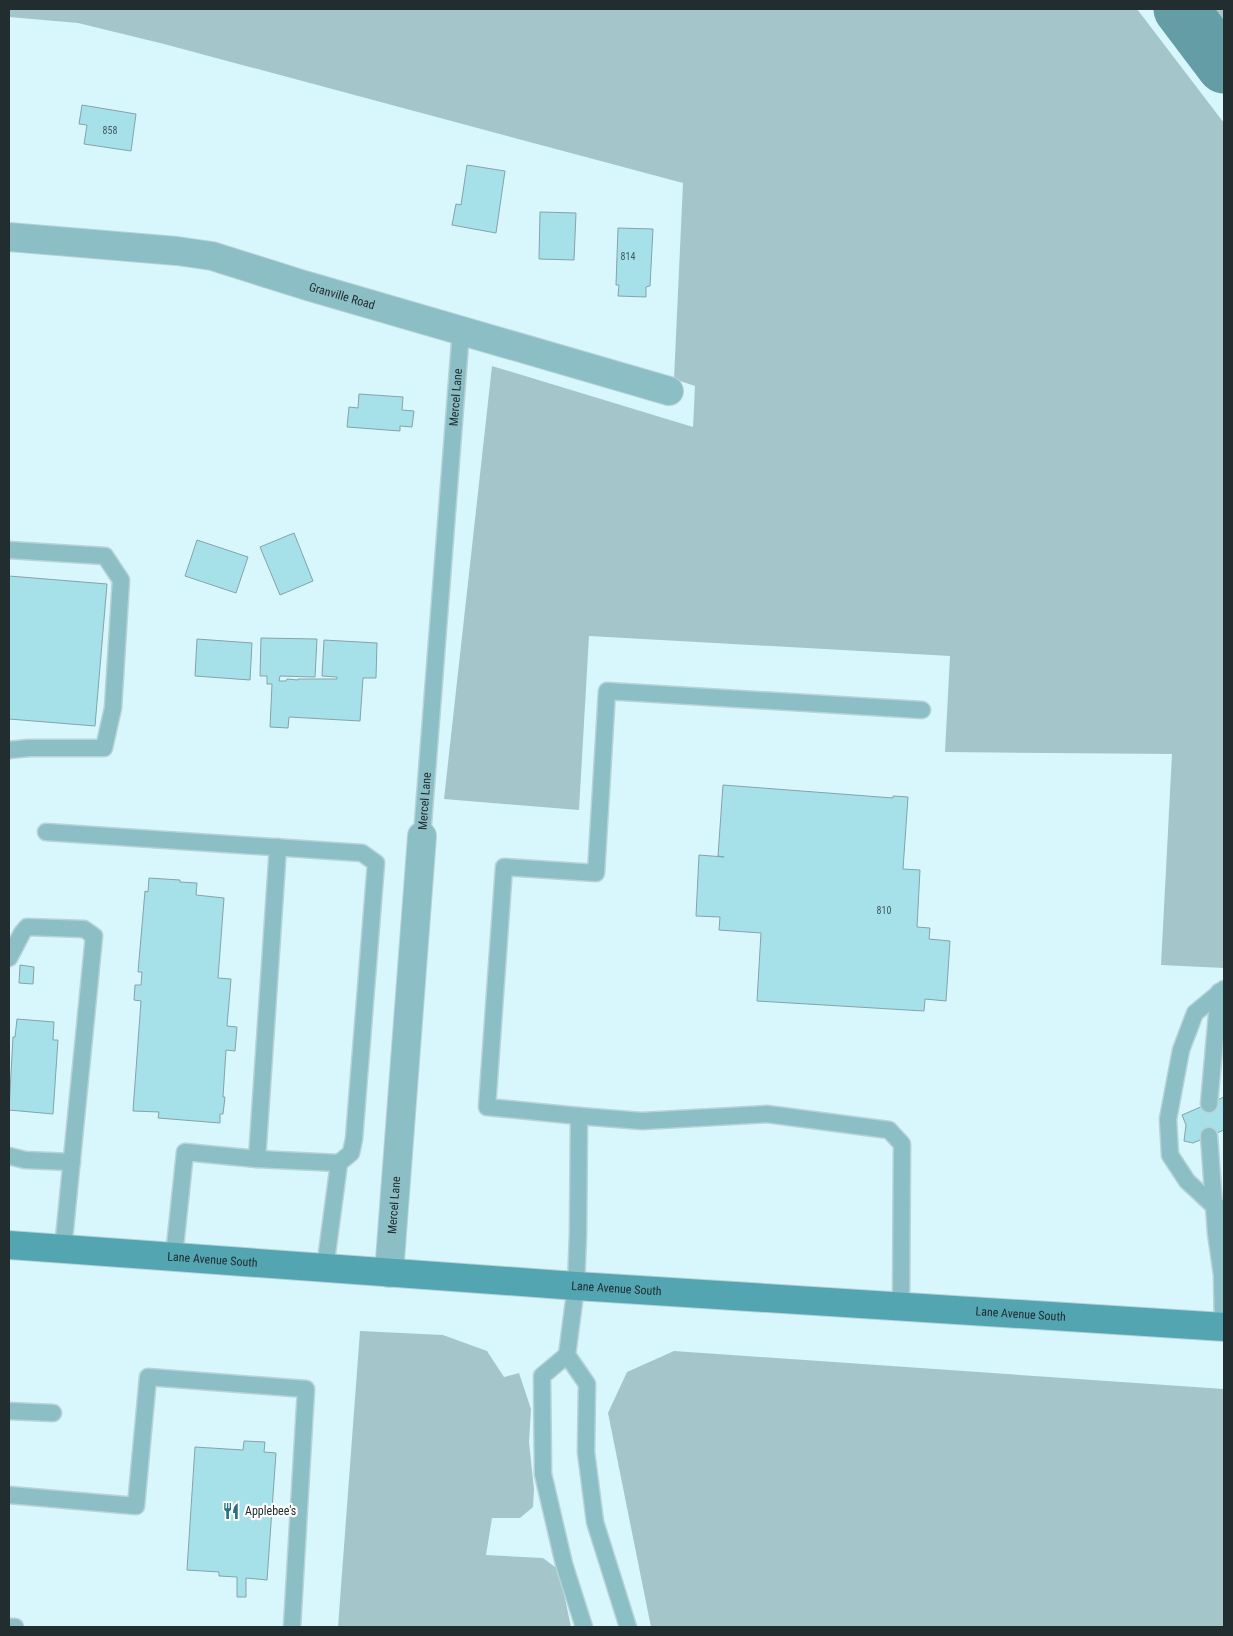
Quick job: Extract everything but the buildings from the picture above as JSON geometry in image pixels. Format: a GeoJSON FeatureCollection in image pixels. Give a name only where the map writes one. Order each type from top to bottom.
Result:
{"type":"FeatureCollection","features":[{"type":"Feature","properties":{"kind":"main road","name":"Lane Avenue South"},"geometry":{"type":"LineString","coordinates":[[9,1245],[576,1286],[1223,1327]]}},
{"type":"Feature","properties":{"kind":"street","name":"Granville Road"},"geometry":{"type":"LineString","coordinates":[[9,237],[138,247],[212,256],[669,391]]}},
{"type":"Feature","properties":{"kind":"street","name":"Mercel Lane"},"geometry":{"type":"LineString","coordinates":[[389,1273],[422,836]]}},
{"type":"Feature","properties":{"kind":"lane","name":"Mercel Lane"},"geometry":{"type":"LineString","coordinates":[[422,836],[461,330]]}},
{"type":"Feature","properties":{"kind":"lane"},"geometry":{"type":"LineString","coordinates":[[9,550],[106,556],[121,580],[113,708],[104,748],[30,748],[9,750]]}},
{"type":"Feature","properties":{"kind":"lane"},"geometry":{"type":"LineString","coordinates":[[901,1306],[902,1144],[889,1130],[767,1114],[642,1121],[487,1107],[504,868],[596,874],[607,691],[922,710]]}},
{"type":"Feature","properties":{"kind":"lane"},"geometry":{"type":"LineString","coordinates":[[46,832],[362,853],[376,862],[354,1139],[351,1153],[339,1163],[325,1268]]}},
{"type":"Feature","properties":{"kind":"lane"},"geometry":{"type":"LineString","coordinates":[[257,1158],[278,847]]}},
{"type":"Feature","properties":{"kind":"lane"},"geometry":{"type":"LineString","coordinates":[[9,958],[27,927],[84,929],[94,936],[63,1250]]}},
{"type":"Feature","properties":{"kind":"lane"},"geometry":{"type":"LineString","coordinates":[[1209,1104],[1222,990]]}},
{"type":"Feature","properties":{"kind":"lane"},"geometry":{"type":"LineString","coordinates":[[1219,1207],[1187,1181],[1170,1155],[1168,1119],[1181,1050],[1195,1013],[1222,990]]}},
{"type":"Feature","properties":{"kind":"lane"},"geometry":{"type":"LineString","coordinates":[[579,1116],[576,1286],[568,1356],[588,1384],[586,1452],[595,1522],[628,1627]]}},
{"type":"Feature","properties":{"kind":"lane"},"geometry":{"type":"LineString","coordinates":[[1209,1136],[1219,1207],[1223,1327]]}},
{"type":"Feature","properties":{"kind":"lane"},"geometry":{"type":"LineString","coordinates":[[174,1256],[185,1152],[339,1163]]}},
{"type":"Feature","properties":{"kind":"lane"},"geometry":{"type":"LineString","coordinates":[[9,1156],[25,1160],[72,1162]]}},
{"type":"Feature","properties":{"kind":"lane"},"geometry":{"type":"LineString","coordinates":[[568,1356],[542,1376],[543,1474],[564,1564],[584,1627]]}},
{"type":"Feature","properties":{"kind":"lane"},"geometry":{"type":"LineString","coordinates":[[9,1495],[136,1506],[148,1377],[306,1389],[292,1627]]}},
{"type":"Feature","properties":{"kind":"lane"},"geometry":{"type":"LineString","coordinates":[[9,1411],[53,1413]]}},
{"type":"Feature","properties":{"kind":"lane"},"geometry":{"type":"LineString","coordinates":[[9,1627],[15,1627]]}},
{"type":"Feature","properties":{"kind":"shaded area"},"geometry":{"type":"Polygon","coordinates":[[[9,9],[1137,9],[1224,123],[1224,968],[1161,965],[1172,754],[945,752],[950,656],[589,636],[579,810],[444,799],[492,366],[693,427],[695,386],[674,379],[683,183],[164,44],[78,23],[9,17],[9,9]]]}},
{"type":"Feature","properties":{"kind":"shaded area"},"geometry":{"type":"Polygon","coordinates":[[[1202,9],[1224,9],[1224,39],[1202,9]]]}},
{"type":"Feature","properties":{"kind":"shaded area"},"geometry":{"type":"Polygon","coordinates":[[[360,1331],[443,1335],[487,1351],[504,1377],[519,1373],[531,1409],[529,1442],[534,1489],[533,1507],[520,1518],[492,1518],[486,1555],[543,1558],[559,1570],[571,1627],[338,1627],[360,1331]]]}},
{"type":"Feature","properties":{"kind":"shaded area"},"geometry":{"type":"Polygon","coordinates":[[[674,1351],[1224,1389],[1224,1627],[651,1627],[608,1413],[627,1372],[674,1351]]]}},
{"type":"Feature","properties":{"kind":"waterway"},"geometry":{"type":"LineString","coordinates":[[1181,9],[1224,66]]}},
{"type":"Feature","properties":{"kind":"place","name":"Applebee's"},"geometry":{"type":"Point","coordinates":[231,1511]}}]}
